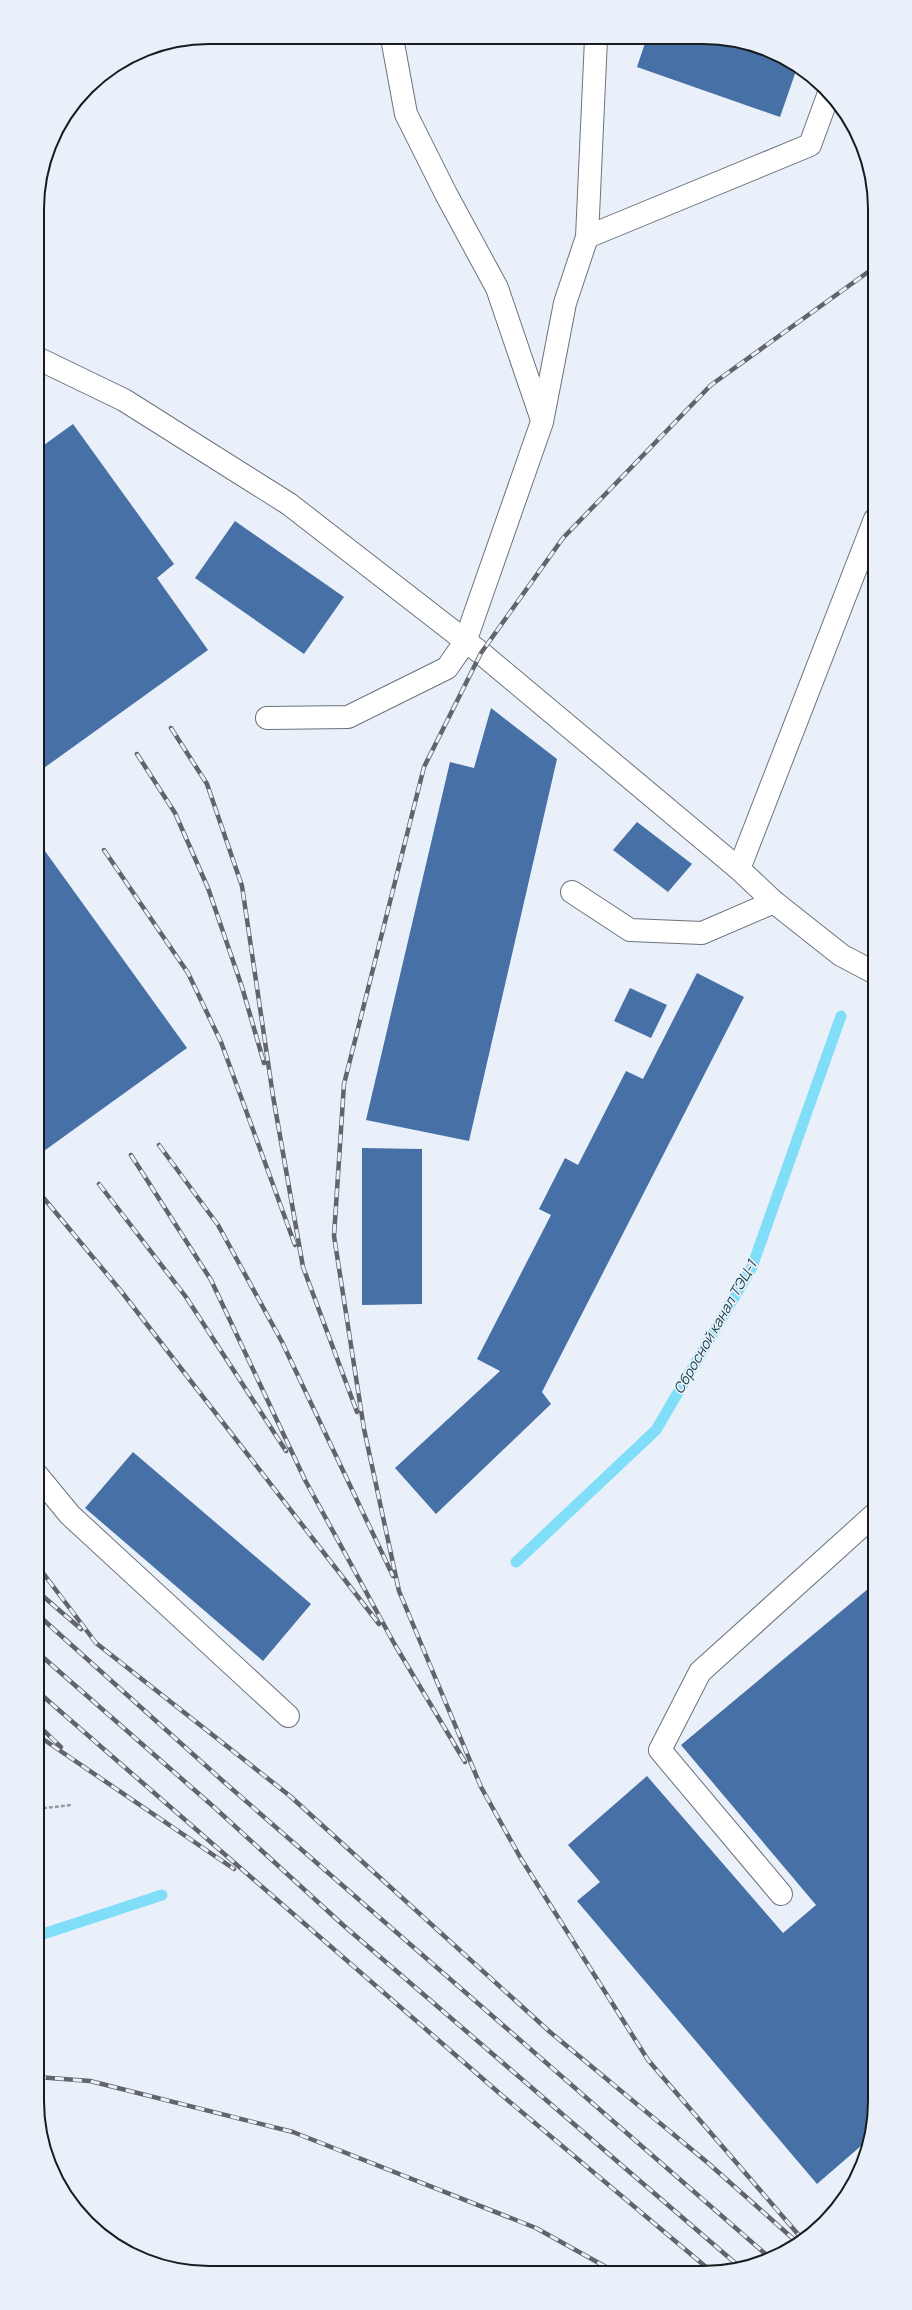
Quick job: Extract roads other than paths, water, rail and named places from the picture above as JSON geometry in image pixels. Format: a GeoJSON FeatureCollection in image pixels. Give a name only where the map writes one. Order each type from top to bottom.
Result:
{"type":"FeatureCollection","features":[{"type":"Feature","properties":{"kind":"main road"},"geometry":{"type":"LineString","coordinates":[[393,44],[406,114],[446,194],[497,288],[542,422]]}},
{"type":"Feature","properties":{"kind":"main road"},"geometry":{"type":"LineString","coordinates":[[267,718],[348,717],[447,668],[465,642],[542,422],[565,304],[587,237],[596,44]]}},
{"type":"Feature","properties":{"kind":"main road"},"geometry":{"type":"LineString","coordinates":[[587,237],[810,145],[827,100]]}},
{"type":"Feature","properties":{"kind":"main road"},"geometry":{"type":"LineString","coordinates":[[44,361],[124,400],[289,504],[465,642],[482,653],[739,869],[774,902],[841,955],[868,969]]}},
{"type":"Feature","properties":{"kind":"main road"},"geometry":{"type":"LineString","coordinates":[[739,869],[868,537]]}},
{"type":"Feature","properties":{"kind":"main road"},"geometry":{"type":"LineString","coordinates":[[572,892],[630,930],[646,931],[702,933],[774,902]]}},
{"type":"Feature","properties":{"kind":"main road"},"geometry":{"type":"LineString","coordinates":[[44,1483],[70,1515],[288,1716]]}},
{"type":"Feature","properties":{"kind":"main road"},"geometry":{"type":"LineString","coordinates":[[781,1894],[660,1750],[700,1672],[868,1520]]}},
{"type":"Feature","properties":{"kind":"waterway","name":"Сбросной канал ТЭЦ-1"},"geometry":{"type":"LineString","coordinates":[[516,1562],[656,1430],[752,1267],[841,1016]]}},
{"type":"Feature","properties":{"kind":"waterway","name":"Сбросной канал ТЭЦ-1"},"geometry":{"type":"LineString","coordinates":[[44,1934],[162,1895]]}},
{"type":"Feature","properties":{"kind":"railway"},"geometry":{"type":"LineString","coordinates":[[799,2235],[648,2060],[520,1857],[481,1787],[399,1591],[364,1429],[334,1236],[344,1084],[424,767],[481,653],[563,538],[711,385],[868,272]]}},
{"type":"Feature","properties":{"kind":"railway"},"geometry":{"type":"LineString","coordinates":[[171,728],[207,784],[242,886],[273,1096],[303,1267],[357,1412]]}},
{"type":"Feature","properties":{"kind":"railway"},"geometry":{"type":"LineString","coordinates":[[137,754],[175,813],[208,888],[242,987],[264,1063]]}},
{"type":"Feature","properties":{"kind":"railway"},"geometry":{"type":"LineString","coordinates":[[104,850],[188,973],[221,1042],[295,1245]]}},
{"type":"Feature","properties":{"kind":"railway"},"geometry":{"type":"LineString","coordinates":[[159,1145],[218,1225],[282,1342],[393,1576]]}},
{"type":"Feature","properties":{"kind":"railway"},"geometry":{"type":"LineString","coordinates":[[131,1155],[211,1280],[305,1480],[395,1645],[465,1762]]}},
{"type":"Feature","properties":{"kind":"railway"},"geometry":{"type":"LineString","coordinates":[[99,1184],[186,1297],[286,1451]]}},
{"type":"Feature","properties":{"kind":"railway"},"geometry":{"type":"LineString","coordinates":[[44,1198],[121,1291],[379,1624]]}},
{"type":"Feature","properties":{"kind":"railway"},"geometry":{"type":"LineString","coordinates":[[44,1574],[96,1643],[290,1796],[550,2032],[708,2163],[793,2239]]}},
{"type":"Feature","properties":{"kind":"railway"},"geometry":{"type":"LineString","coordinates":[[44,1597],[81,1629]]}},
{"type":"Feature","properties":{"kind":"railway"},"geometry":{"type":"LineString","coordinates":[[44,1620],[224,1782],[765,2253]]}},
{"type":"Feature","properties":{"kind":"railway"},"geometry":{"type":"LineString","coordinates":[[44,1658],[215,1808],[343,1925],[735,2263]]}},
{"type":"Feature","properties":{"kind":"railway"},"geometry":{"type":"LineString","coordinates":[[44,1697],[498,2092],[705,2266]]}},
{"type":"Feature","properties":{"kind":"railway"},"geometry":{"type":"LineString","coordinates":[[44,1731],[61,1747]]}},
{"type":"Feature","properties":{"kind":"railway"},"geometry":{"type":"LineString","coordinates":[[44,1740],[234,1869]]}},
{"type":"Feature","properties":{"kind":"railway"},"geometry":{"type":"LineString","coordinates":[[44,2078],[90,2081],[293,2132],[536,2228],[604,2266]]}}]}
